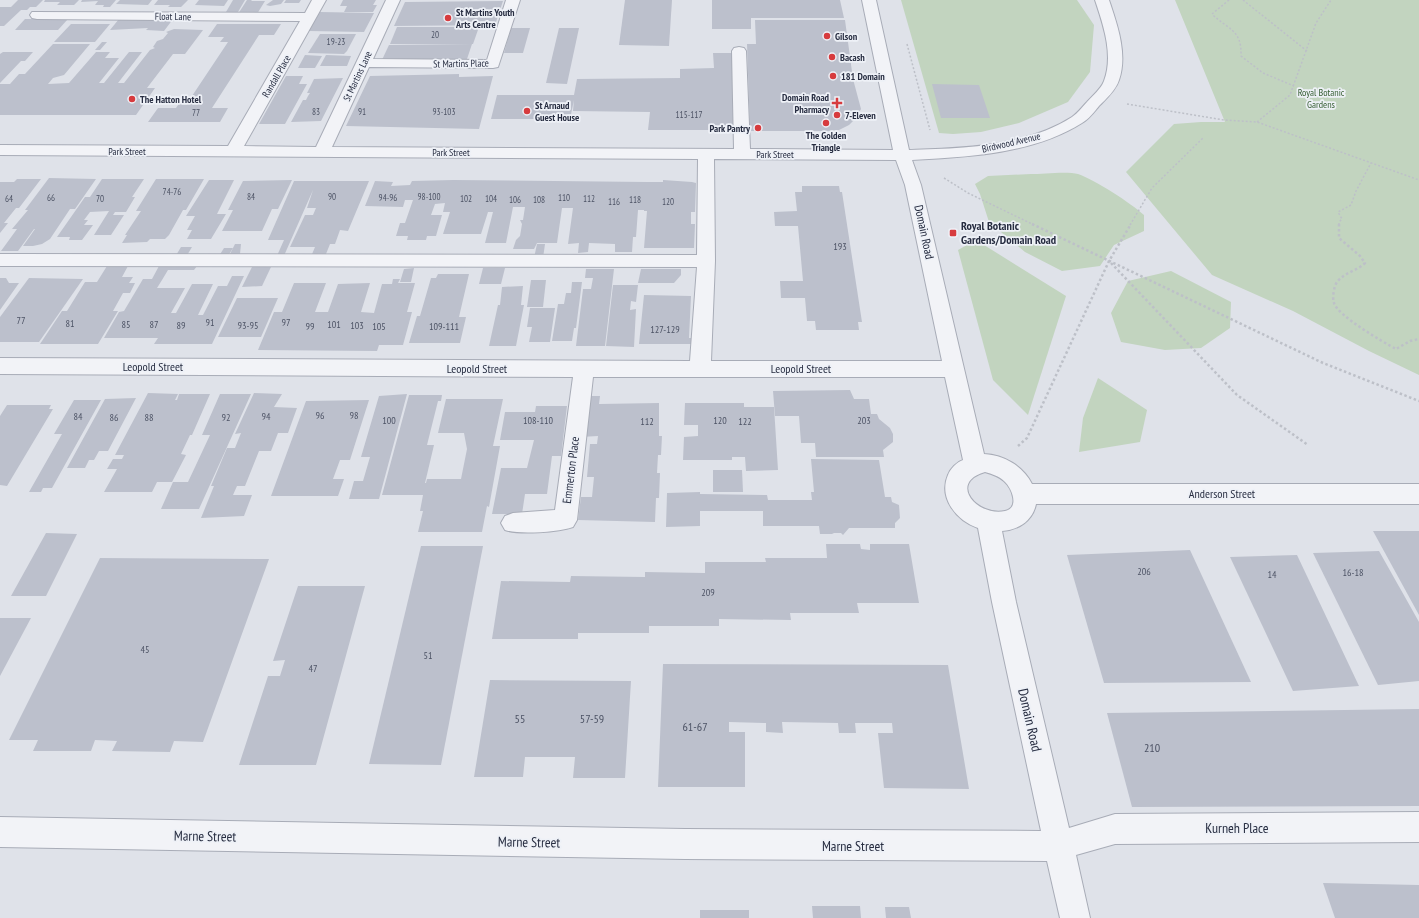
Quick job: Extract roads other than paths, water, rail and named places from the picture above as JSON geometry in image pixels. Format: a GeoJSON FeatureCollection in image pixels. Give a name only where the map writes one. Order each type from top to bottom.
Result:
{"type":"FeatureCollection","features":[{"type":"Feature","properties":{"kind":"street","name":"Randall Place"},"geometry":{"type":"LineString","coordinates":[[233,152],[320,0]]}},
{"type":"Feature","properties":{"kind":"street","name":"St Martins Lane"},"geometry":{"type":"LineString","coordinates":[[322,152],[393,0]]}},
{"type":"Feature","properties":{"kind":"street","name":"St Martins Place"},"geometry":{"type":"LineString","coordinates":[[363,63],[493,64],[512,0]]}},
{"type":"Feature","properties":{"kind":"street","name":"Domain Road"},"geometry":{"type":"LineString","coordinates":[[869,0],[902,155],[913,185],[954,369],[985,465]]}},
{"type":"Feature","properties":{"kind":"street","name":"Birdwood Avenue"},"geometry":{"type":"LineString","coordinates":[[902,155],[982,150],[1033,139],[1075,122],[1097,100],[1112,80],[1115,53],[1110,24],[1102,0]]}},
{"type":"Feature","properties":{"kind":"street","name":"Float Lane"},"geometry":{"type":"LineString","coordinates":[[37,15],[310,17]]}},
{"type":"Feature","properties":{"kind":"street"},"geometry":{"type":"LineString","coordinates":[[738,51],[742,154]]}},
{"type":"Feature","properties":{"kind":"street","name":"Park Street"},"geometry":{"type":"LineString","coordinates":[[0,150],[902,155]]}},
{"type":"Feature","properties":{"kind":"street"},"geometry":{"type":"LineString","coordinates":[[700,370],[706,262],[706,154]]}},
{"type":"Feature","properties":{"kind":"street"},"geometry":{"type":"LineString","coordinates":[[0,260],[706,262]]}},
{"type":"Feature","properties":{"kind":"street","name":"Leopold Street"},"geometry":{"type":"LineString","coordinates":[[0,366],[700,370],[954,369]]}},
{"type":"Feature","properties":{"kind":"street","name":"Emmerton Place"},"geometry":{"type":"LineString","coordinates":[[514,522],[565,520],[584,369]]}},
{"type":"Feature","properties":{"kind":"street"},"geometry":{"type":"LineString","coordinates":[[985,465],[1005,470],[1014,476],[1021,484],[1025,494],[1025,502],[1023,510],[1017,517],[1000,523],[989,522],[969,513],[962,506],[955,488],[956,480],[960,472],[985,465]]}},
{"type":"Feature","properties":{"kind":"street","name":"Anderson Street"},"geometry":{"type":"LineString","coordinates":[[1025,494],[1419,494]]}},
{"type":"Feature","properties":{"kind":"street","name":"Domain Road"},"geometry":{"type":"LineString","coordinates":[[989,522],[1004,602],[1075,918]]}},
{"type":"Feature","properties":{"kind":"street","name":"Kurneh Place"},"geometry":{"type":"LineString","coordinates":[[1058,846],[1115,829],[1419,828]]}},
{"type":"Feature","properties":{"kind":"street","name":"Marne Street"},"geometry":{"type":"LineString","coordinates":[[0,832],[685,844],[1058,846]]}},
{"type":"Feature","properties":{"kind":"place","name":"St Martins Youth Arts Centre"},"geometry":{"type":"Point","coordinates":[448,18]}},
{"type":"Feature","properties":{"kind":"place","name":"Gilson"},"geometry":{"type":"Point","coordinates":[827,36]}},
{"type":"Feature","properties":{"kind":"place","name":"Bacash"},"geometry":{"type":"Point","coordinates":[832,57]}},
{"type":"Feature","properties":{"kind":"place","name":"181 Domain"},"geometry":{"type":"Point","coordinates":[833,76]}},
{"type":"Feature","properties":{"kind":"place","name":"The Hatton Hotel"},"geometry":{"type":"Point","coordinates":[132,99]}},
{"type":"Feature","properties":{"kind":"place","name":"Domain Road Pharmacy"},"geometry":{"type":"Point","coordinates":[837,103]}},
{"type":"Feature","properties":{"kind":"place","name":"St Arnaud Guest House"},"geometry":{"type":"Point","coordinates":[527,111]}},
{"type":"Feature","properties":{"kind":"place","name":"7-Eleven"},"geometry":{"type":"Point","coordinates":[837,115]}},
{"type":"Feature","properties":{"kind":"place","name":"The Golden Triangle"},"geometry":{"type":"Point","coordinates":[826,123]}},
{"type":"Feature","properties":{"kind":"place","name":"Park Pantry"},"geometry":{"type":"Point","coordinates":[758,128]}},
{"type":"Feature","properties":{"kind":"place","name":"Royal Botanic Gardens/Domain Road"},"geometry":{"type":"Point","coordinates":[953,233]}},
{"type":"Feature","properties":{"kind":"park label","name":"Royal Botanic Gardens"},"geometry":{"type":"Point","coordinates":[1321,98]}}]}
